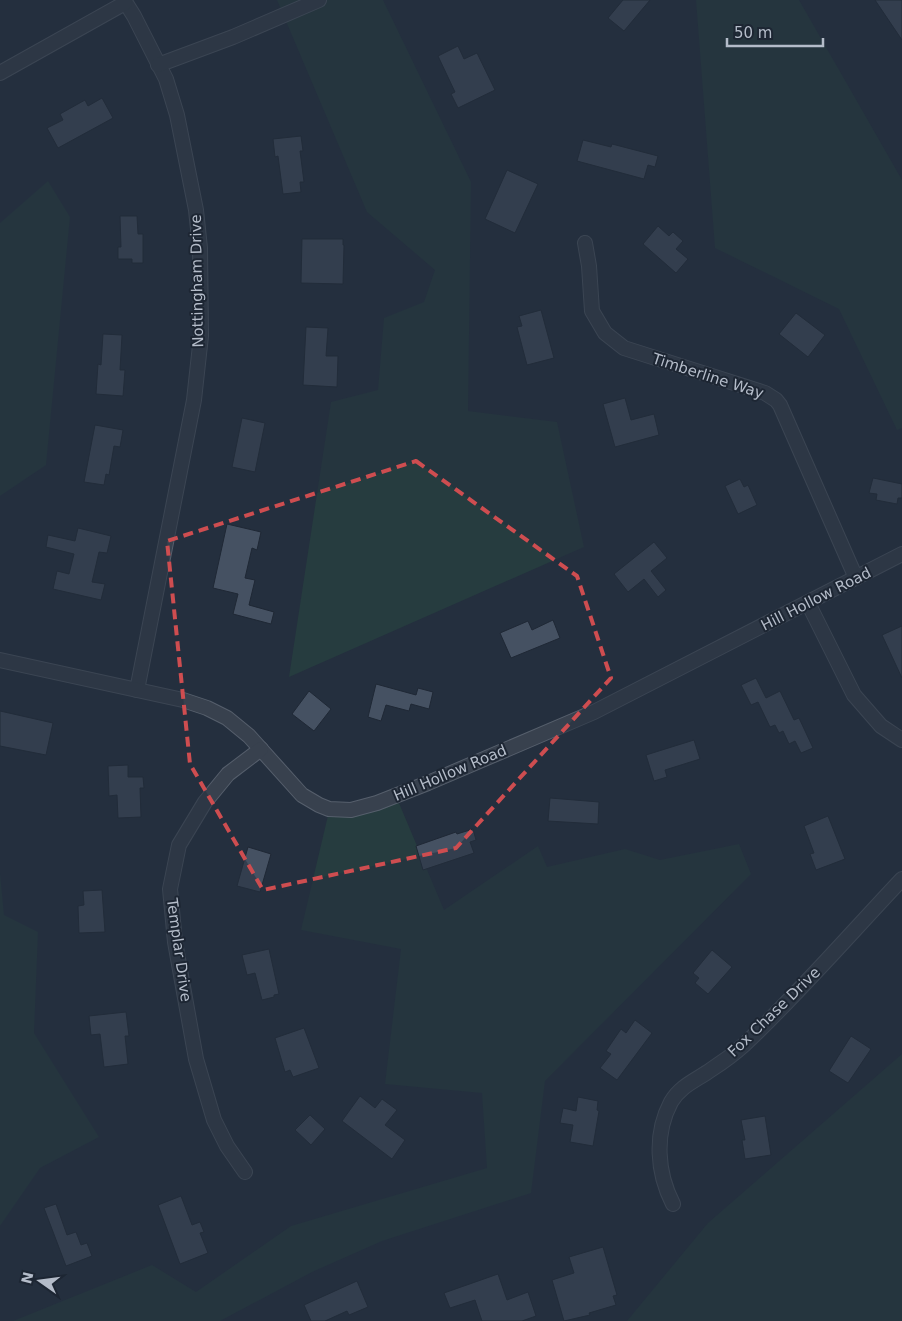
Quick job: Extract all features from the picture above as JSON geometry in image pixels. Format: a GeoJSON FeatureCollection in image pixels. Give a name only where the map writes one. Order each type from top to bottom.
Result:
{"type":"FeatureCollection","features":[{"type":"Feature","properties":{"kind":"street"},"geometry":{"type":"LineString","coordinates":[[158,65],[233,37],[320,0]]}},
{"type":"Feature","properties":{"kind":"street"},"geometry":{"type":"LineString","coordinates":[[0,73],[124,2]]}},
{"type":"Feature","properties":{"kind":"street","name":"Nottingham Drive"},"geometry":{"type":"LineString","coordinates":[[124,2],[166,79],[177,116],[196,210],[200,248],[201,336],[194,400],[137,690]]}},
{"type":"Feature","properties":{"kind":"street","name":"Timberline Way"},"geometry":{"type":"LineString","coordinates":[[585,243],[589,266],[592,311],[604,333],[624,348],[765,393],[776,400],[780,405],[856,578]]}},
{"type":"Feature","properties":{"kind":"street","name":"Hill Hollow Road"},"geometry":{"type":"LineString","coordinates":[[0,660],[183,700],[207,708],[227,718],[249,736],[302,795],[319,805],[351,810],[377,803],[428,783],[594,712],[902,554]]}},
{"type":"Feature","properties":{"kind":"street"},"geometry":{"type":"LineString","coordinates":[[808,603],[854,694],[881,726],[902,740]]}},
{"type":"Feature","properties":{"kind":"street","name":"Templar Drive"},"geometry":{"type":"LineString","coordinates":[[245,1172],[227,1146],[214,1120],[196,1059],[175,942],[170,889],[179,845],[205,802],[228,774],[261,749]]}},
{"type":"Feature","properties":{"kind":"street","name":"Fox Chase Drive"},"geometry":{"type":"LineString","coordinates":[[673,1204],[667,1193],[659,1164],[663,1120],[672,1101],[684,1086],[711,1070],[744,1045],[902,879]]}},
{"type":"Feature","properties":{"kind":"highlighted area"},"geometry":{"type":"Polygon","coordinates":[[[416,461],[577,576],[611,678],[456,848],[263,890],[190,764],[167,541],[416,461]]]}},
{"type":"Feature","properties":{"kind":"green space"},"geometry":{"type":"Polygon","coordinates":[[[277,0],[383,0],[471,182],[468,411],[557,422],[584,547],[289,677],[331,402],[378,390],[384,318],[424,302],[435,270],[367,212],[277,0]]]}},
{"type":"Feature","properties":{"kind":"green space"},"geometry":{"type":"Polygon","coordinates":[[[696,0],[799,0],[902,180],[902,428],[897,430],[839,309],[715,248],[696,0]]]}},
{"type":"Feature","properties":{"kind":"green space"},"geometry":{"type":"Polygon","coordinates":[[[48,181],[70,217],[46,465],[0,496],[0,223],[48,181]]]}},
{"type":"Feature","properties":{"kind":"green space"},"geometry":{"type":"Polygon","coordinates":[[[396,796],[444,910],[538,846],[547,867],[625,849],[660,860],[739,844],[751,874],[545,1081],[531,1193],[382,1241],[312,1272],[220,1321],[13,1321],[152,1265],[196,1292],[291,1226],[487,1168],[482,1093],[385,1084],[401,949],[301,930],[330,807],[396,796]]]}},
{"type":"Feature","properties":{"kind":"green space"},"geometry":{"type":"Polygon","coordinates":[[[0,873],[4,915],[38,932],[34,1033],[99,1137],[40,1168],[0,1226],[0,873]]]}},
{"type":"Feature","properties":{"kind":"green space"},"geometry":{"type":"Polygon","coordinates":[[[902,1054],[902,1321],[627,1321],[708,1223],[902,1054]]]}},
{"type":"Feature","properties":{"kind":"building"},"geometry":{"type":"Polygon","coordinates":[[[623,0],[650,0],[624,31],[608,18],[623,0]]]}},
{"type":"Feature","properties":{"kind":"building"},"geometry":{"type":"Polygon","coordinates":[[[875,0],[902,0],[902,40],[875,0]]]}},
{"type":"Feature","properties":{"kind":"building"},"geometry":{"type":"Polygon","coordinates":[[[458,46],[464,59],[477,53],[495,90],[458,108],[451,94],[455,92],[438,56],[458,46]]]}},
{"type":"Feature","properties":{"kind":"building"},"geometry":{"type":"Polygon","coordinates":[[[102,98],[113,118],[58,148],[47,128],[63,120],[60,114],[85,100],[88,106],[102,98]]]}},
{"type":"Feature","properties":{"kind":"building"},"geometry":{"type":"Polygon","coordinates":[[[301,136],[303,151],[300,151],[304,182],[300,182],[301,192],[283,194],[278,156],[275,157],[273,139],[301,136]]]}},
{"type":"Feature","properties":{"kind":"building"},"geometry":{"type":"Polygon","coordinates":[[[583,140],[611,147],[612,144],[658,156],[655,167],[648,165],[644,179],[577,161],[583,140]]]}},
{"type":"Feature","properties":{"kind":"building"},"geometry":{"type":"Polygon","coordinates":[[[507,170],[538,184],[515,233],[485,219],[507,170]]]}},
{"type":"Feature","properties":{"kind":"building"},"geometry":{"type":"Polygon","coordinates":[[[120,216],[137,216],[138,234],[143,234],[143,263],[132,263],[132,259],[118,259],[118,247],[121,247],[120,216]]]}},
{"type":"Feature","properties":{"kind":"building"},"geometry":{"type":"Polygon","coordinates":[[[658,226],[669,236],[673,232],[683,241],[676,249],[688,259],[676,273],[643,244],[658,226]]]}},
{"type":"Feature","properties":{"kind":"building"},"geometry":{"type":"Polygon","coordinates":[[[302,239],[343,239],[343,284],[301,283],[302,239]]]}},
{"type":"Feature","properties":{"kind":"building"},"geometry":{"type":"Polygon","coordinates":[[[541,310],[554,358],[527,365],[517,327],[522,326],[519,316],[541,310]]]}},
{"type":"Feature","properties":{"kind":"building"},"geometry":{"type":"Polygon","coordinates":[[[796,313],[825,335],[808,357],[779,334],[796,313]]]}},
{"type":"Feature","properties":{"kind":"building"},"geometry":{"type":"Polygon","coordinates":[[[306,327],[328,328],[326,356],[338,356],[337,387],[303,385],[306,327]]]}},
{"type":"Feature","properties":{"kind":"building"},"geometry":{"type":"Polygon","coordinates":[[[103,334],[122,335],[120,370],[125,370],[123,396],[96,394],[98,364],[101,365],[103,334]]]}},
{"type":"Feature","properties":{"kind":"building"},"geometry":{"type":"Polygon","coordinates":[[[625,398],[631,420],[654,414],[659,435],[615,447],[603,404],[625,398]]]}},
{"type":"Feature","properties":{"kind":"building"},"geometry":{"type":"Polygon","coordinates":[[[242,418],[265,423],[255,472],[232,467],[242,418]]]}},
{"type":"Feature","properties":{"kind":"building"},"geometry":{"type":"Polygon","coordinates":[[[95,425],[123,430],[120,447],[114,446],[109,475],[106,474],[104,485],[84,482],[95,425]]]}},
{"type":"Feature","properties":{"kind":"building"},"geometry":{"type":"Polygon","coordinates":[[[873,478],[902,484],[902,498],[898,498],[897,504],[876,500],[877,494],[869,493],[873,478]]]}},
{"type":"Feature","properties":{"kind":"building"},"geometry":{"type":"Polygon","coordinates":[[[740,479],[744,487],[748,485],[757,505],[738,514],[725,486],[740,479]]]}},
{"type":"Feature","properties":{"kind":"building"},"geometry":{"type":"Polygon","coordinates":[[[227,524],[261,532],[257,550],[252,548],[245,578],[255,580],[249,605],[274,612],[271,624],[233,614],[238,594],[213,588],[227,524]]]}},
{"type":"Feature","properties":{"kind":"building"},"geometry":{"type":"Polygon","coordinates":[[[78,528],[111,536],[107,553],[99,552],[92,582],[105,584],[101,600],[53,589],[57,571],[69,574],[74,554],[46,547],[48,535],[75,541],[78,528]]]}},
{"type":"Feature","properties":{"kind":"building"},"geometry":{"type":"Polygon","coordinates":[[[654,542],[667,558],[651,571],[666,590],[658,597],[644,579],[628,592],[614,574],[654,542]]]}},
{"type":"Feature","properties":{"kind":"building"},"geometry":{"type":"Polygon","coordinates":[[[553,620],[560,638],[511,658],[500,633],[528,621],[532,630],[553,620]]]}},
{"type":"Feature","properties":{"kind":"building"},"geometry":{"type":"Polygon","coordinates":[[[902,626],[902,678],[882,635],[902,626]]]}},
{"type":"Feature","properties":{"kind":"building"},"geometry":{"type":"Polygon","coordinates":[[[756,678],[766,698],[780,691],[794,720],[799,718],[813,748],[801,753],[795,741],[789,744],[783,731],[779,733],[775,725],[770,727],[758,702],[751,705],[741,685],[756,678]]]}},
{"type":"Feature","properties":{"kind":"building"},"geometry":{"type":"Polygon","coordinates":[[[376,684],[416,695],[418,688],[433,692],[429,709],[411,704],[409,711],[386,705],[381,721],[368,717],[376,684]]]}},
{"type":"Feature","properties":{"kind":"building"},"geometry":{"type":"Polygon","coordinates":[[[309,691],[331,709],[314,731],[292,714],[309,691]]]}},
{"type":"Feature","properties":{"kind":"building"},"geometry":{"type":"Polygon","coordinates":[[[0,711],[53,723],[46,755],[0,746],[0,711]]]}},
{"type":"Feature","properties":{"kind":"building"},"geometry":{"type":"Polygon","coordinates":[[[694,740],[700,759],[665,770],[667,777],[654,781],[646,755],[694,740]]]}},
{"type":"Feature","properties":{"kind":"building"},"geometry":{"type":"Polygon","coordinates":[[[128,765],[128,777],[143,777],[144,788],[140,788],[141,817],[118,818],[117,795],[109,796],[108,766],[128,765]]]}},
{"type":"Feature","properties":{"kind":"building"},"geometry":{"type":"Polygon","coordinates":[[[550,798],[599,802],[598,824],[548,821],[550,798]]]}},
{"type":"Feature","properties":{"kind":"building"},"geometry":{"type":"Polygon","coordinates":[[[828,816],[845,859],[816,870],[810,854],[814,853],[804,826],[828,816]]]}},
{"type":"Feature","properties":{"kind":"building"},"geometry":{"type":"Polygon","coordinates":[[[473,829],[476,840],[470,842],[474,853],[423,870],[416,846],[456,832],[457,834],[473,829]]]}},
{"type":"Feature","properties":{"kind":"building"},"geometry":{"type":"Polygon","coordinates":[[[248,847],[271,854],[260,892],[237,886],[248,847]]]}},
{"type":"Feature","properties":{"kind":"building"},"geometry":{"type":"Polygon","coordinates":[[[102,890],[105,932],[79,933],[78,906],[84,905],[83,891],[102,890]]]}},
{"type":"Feature","properties":{"kind":"building"},"geometry":{"type":"Polygon","coordinates":[[[269,949],[279,994],[262,1000],[255,973],[247,975],[242,955],[269,949]]]}},
{"type":"Feature","properties":{"kind":"building"},"geometry":{"type":"Polygon","coordinates":[[[712,950],[732,967],[708,994],[695,983],[699,978],[693,973],[712,950]]]}},
{"type":"Feature","properties":{"kind":"building"},"geometry":{"type":"Polygon","coordinates":[[[126,1012],[129,1036],[125,1036],[128,1064],[104,1067],[100,1034],[91,1035],[89,1016],[126,1012]]]}},
{"type":"Feature","properties":{"kind":"building"},"geometry":{"type":"Polygon","coordinates":[[[635,1020],[652,1033],[617,1080],[600,1068],[611,1054],[606,1051],[621,1029],[626,1033],[635,1020]]]}},
{"type":"Feature","properties":{"kind":"building"},"geometry":{"type":"Polygon","coordinates":[[[304,1028],[319,1068],[293,1077],[290,1070],[285,1072],[275,1038],[304,1028]]]}},
{"type":"Feature","properties":{"kind":"building"},"geometry":{"type":"Polygon","coordinates":[[[851,1036],[871,1049],[848,1083],[829,1071],[851,1036]]]}},
{"type":"Feature","properties":{"kind":"building"},"geometry":{"type":"Polygon","coordinates":[[[360,1096],[375,1108],[382,1099],[397,1110],[385,1125],[405,1140],[392,1159],[342,1121],[360,1096]]]}},
{"type":"Feature","properties":{"kind":"building"},"geometry":{"type":"Polygon","coordinates":[[[578,1097],[598,1101],[597,1110],[599,1111],[593,1146],[570,1142],[573,1125],[560,1123],[563,1108],[576,1111],[578,1097]]]}},
{"type":"Feature","properties":{"kind":"building"},"geometry":{"type":"Polygon","coordinates":[[[310,1115],[325,1129],[311,1145],[295,1130],[310,1115]]]}},
{"type":"Feature","properties":{"kind":"building"},"geometry":{"type":"Polygon","coordinates":[[[765,1116],[771,1155],[745,1159],[742,1140],[745,1140],[741,1120],[765,1116]]]}},
{"type":"Feature","properties":{"kind":"building"},"geometry":{"type":"Polygon","coordinates":[[[181,1196],[192,1225],[200,1222],[204,1232],[200,1233],[208,1253],[180,1264],[158,1205],[181,1196]]]}},
{"type":"Feature","properties":{"kind":"building"},"geometry":{"type":"Polygon","coordinates":[[[56,1204],[67,1235],[76,1232],[81,1245],[87,1243],[92,1256],[66,1266],[44,1208],[56,1204]]]}},
{"type":"Feature","properties":{"kind":"building"},"geometry":{"type":"Polygon","coordinates":[[[603,1247],[617,1295],[613,1296],[616,1305],[589,1313],[590,1315],[564,1321],[552,1280],[574,1273],[569,1257],[603,1247]]]}},
{"type":"Feature","properties":{"kind":"building"},"geometry":{"type":"Polygon","coordinates":[[[498,1274],[507,1300],[528,1292],[536,1316],[522,1321],[482,1321],[475,1300],[450,1308],[444,1293],[498,1274]]]}},
{"type":"Feature","properties":{"kind":"building"},"geometry":{"type":"Polygon","coordinates":[[[357,1281],[368,1307],[349,1315],[347,1311],[325,1321],[311,1321],[304,1305],[357,1281]]]}}]}
